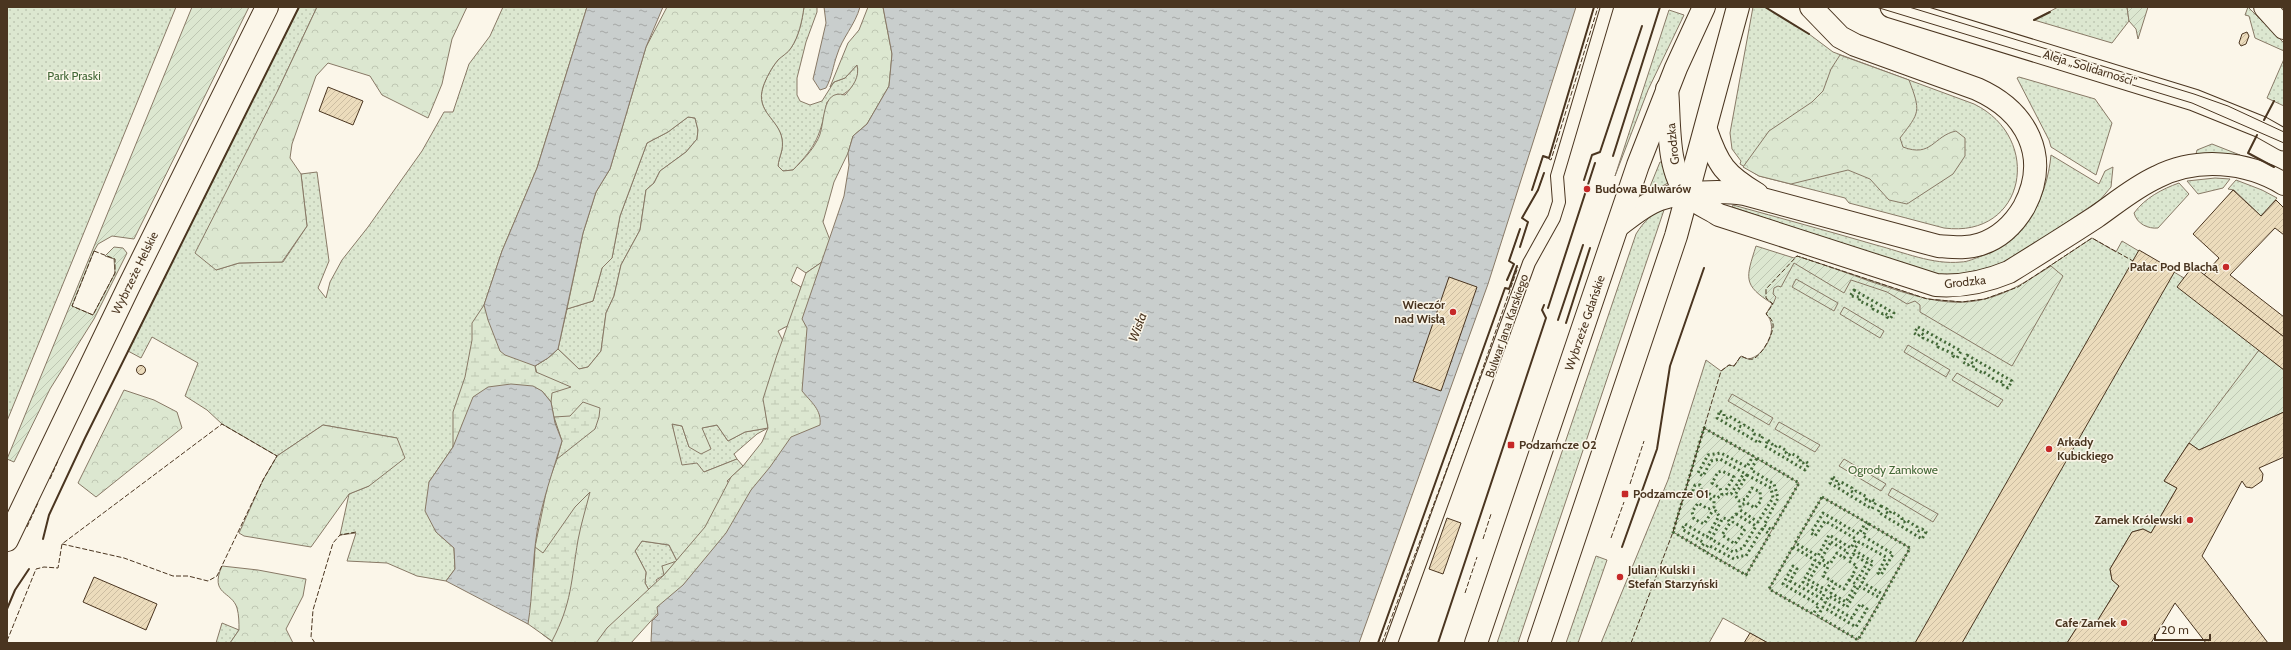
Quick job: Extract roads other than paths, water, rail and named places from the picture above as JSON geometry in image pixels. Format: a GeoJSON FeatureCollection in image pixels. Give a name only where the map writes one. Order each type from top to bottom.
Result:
{"type":"FeatureCollection","features":[{"type":"Feature","properties":{"kind":"main road","name":"Wybrzeże Helskie"},"geometry":{"type":"LineString","coordinates":[[7,540],[12,519],[126,293],[267,7]]}},
{"type":"Feature","properties":{"kind":"main road","name":"Wybrzeże Gdańskie"},"geometry":{"type":"LineString","coordinates":[[1476,643],[1640,161],[1668,89],[1704,7]]}},
{"type":"Feature","properties":{"kind":"main road"},"geometry":{"type":"LineString","coordinates":[[1539,643],[1635,362],[1688,195],[1738,7]]}},
{"type":"Feature","properties":{"kind":"main road"},"geometry":{"type":"LineString","coordinates":[[1618,226],[1647,205],[1661,199],[1726,191],[1768,200],[1938,246],[1970,247],[1981,244],[1996,237],[2010,226],[2018,217],[2026,203],[2036,178],[2036,160],[2024,128],[2011,111],[1995,97],[1855,45],[1840,37],[1811,7]]}},
{"type":"Feature","properties":{"kind":"main road"},"geometry":{"type":"LineString","coordinates":[[2265,7],[2284,28]]}},
{"type":"Feature","properties":{"kind":"main road","name":"Grodzka"},"geometry":{"type":"LineString","coordinates":[[1668,89],[1672,159],[1677,174],[1688,195],[1719,215],[1936,285],[1950,286],[1989,280],[2009,272],[2148,182],[2180,168],[2201,164],[2234,165],[2253,170],[2284,184]]}},
{"type":"Feature","properties":{"kind":"main road"},"geometry":{"type":"LineString","coordinates":[[1706,130],[1714,153],[1725,170],[1746,187],[1768,200]]}},
{"type":"Feature","properties":{"kind":"street","name":"Bulwar Jana Karskiego"},"geometry":{"type":"LineString","coordinates":[[1391,643],[1529,263],[1554,218],[1559,202],[1557,176],[1607,7]]}},
{"type":"Feature","properties":{"kind":"street","name":"Aleja „Solidarności”"},"geometry":{"type":"LineString","coordinates":[[1891,7],[2194,100],[2261,127],[2284,140]]}},
{"type":"Feature","properties":{"kind":"water"},"geometry":{"type":"Polygon","coordinates":[[[587,7],[663,7],[646,47],[610,169],[596,192],[583,233],[558,349],[548,358],[535,366],[505,355],[500,351],[484,305],[502,251],[537,168],[587,7]]]}},
{"type":"Feature","properties":{"kind":"water"},"geometry":{"type":"Polygon","coordinates":[[[824,7],[860,7],[855,20],[839,49],[828,84],[826,88],[820,90],[813,79],[826,23],[824,7]]]}},
{"type":"Feature","properties":{"kind":"water","name":"Wisła"},"geometry":{"type":"Polygon","coordinates":[[[883,7],[1576,7],[1488,284],[1359,643],[651,642],[652,621],[658,615],[657,607],[683,585],[726,533],[751,490],[770,467],[791,437],[820,425],[818,411],[802,391],[807,328],[802,319],[844,196],[849,165],[848,153],[853,136],[867,124],[889,86],[892,54],[883,7]]]}},
{"type":"Feature","properties":{"kind":"water"},"geometry":{"type":"Polygon","coordinates":[[[511,384],[533,386],[542,391],[551,402],[555,423],[562,441],[539,520],[535,544],[528,624],[446,581],[455,569],[454,548],[436,532],[425,511],[429,482],[453,447],[473,397],[488,387],[511,384]]]}},
{"type":"Feature","properties":{"kind":"tram line"},"geometry":{"type":"LineString","coordinates":[[1876,7],[2192,103],[2284,143]]}},
{"type":"Feature","properties":{"kind":"tram line"},"geometry":{"type":"LineString","coordinates":[[1909,7],[2194,94],[2228,106],[2284,132]]}},
{"type":"Feature","properties":{"kind":"place","name":"Budowa Bulwarów"},"geometry":{"type":"Point","coordinates":[1587,189]}},
{"type":"Feature","properties":{"kind":"place","name":"Pałac Pod Blachą"},"geometry":{"type":"Point","coordinates":[2226,267]}},
{"type":"Feature","properties":{"kind":"place","name":"Wieczór nad Wisłą"},"geometry":{"type":"Point","coordinates":[1453,312]}},
{"type":"Feature","properties":{"kind":"place","name":"Podzamcze 02"},"geometry":{"type":"Point","coordinates":[1511,445]}},
{"type":"Feature","properties":{"kind":"place","name":"Arkady Kubickiego"},"geometry":{"type":"Point","coordinates":[2049,449]}},
{"type":"Feature","properties":{"kind":"place","name":"Podzamcze 01"},"geometry":{"type":"Point","coordinates":[1625,494]}},
{"type":"Feature","properties":{"kind":"place","name":"Zamek Królewski"},"geometry":{"type":"Point","coordinates":[2190,520]}},
{"type":"Feature","properties":{"kind":"place","name":"Julian Kulski i Stefan Starzyński"},"geometry":{"type":"Point","coordinates":[1620,577]}},
{"type":"Feature","properties":{"kind":"place","name":"Cafe Zamek"},"geometry":{"type":"Point","coordinates":[2124,623]}},
{"type":"Feature","properties":{"kind":"park label","name":"Park Praski"},"geometry":{"type":"Point","coordinates":[74,76]}},
{"type":"Feature","properties":{"kind":"park label","name":"Ogrody Zamkowe"},"geometry":{"type":"Point","coordinates":[1893,470]}}]}
